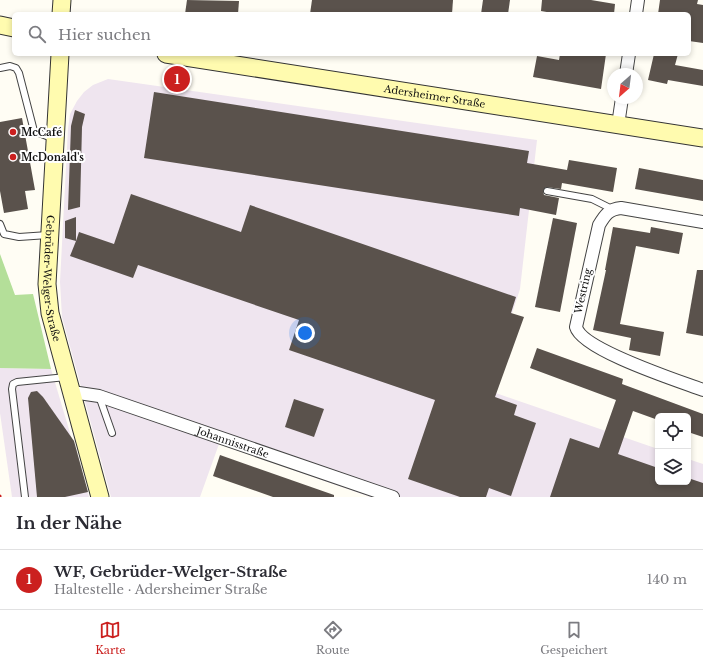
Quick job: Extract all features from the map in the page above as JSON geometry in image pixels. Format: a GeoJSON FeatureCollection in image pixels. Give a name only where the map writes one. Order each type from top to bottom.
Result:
{"type":"FeatureCollection","features":[{"type":"Feature","properties":{"kind":"main road"},"geometry":{"type":"LineString","coordinates":[[62,0],[62,12]]}},
{"type":"Feature","properties":{"kind":"main road"},"geometry":{"type":"LineString","coordinates":[[0,25],[12,28]]}},
{"type":"Feature","properties":{"kind":"main road","name":"Gebrüder-Welger-Straße"},"geometry":{"type":"LineString","coordinates":[[60,56],[48,234],[47,284],[49,306],[100,497]]}},
{"type":"Feature","properties":{"kind":"main road","name":"Adersheimer Straße"},"geometry":{"type":"LineString","coordinates":[[179,56],[703,138]]}},
{"type":"Feature","properties":{"kind":"street"},"geometry":{"type":"LineString","coordinates":[[636,12],[638,0]]}},
{"type":"Feature","properties":{"kind":"street"},"geometry":{"type":"LineString","coordinates":[[627,68],[629,56]]}},
{"type":"Feature","properties":{"kind":"street"},"geometry":{"type":"LineString","coordinates":[[618,125],[621,104]]}},
{"type":"Feature","properties":{"kind":"street"},"geometry":{"type":"LineString","coordinates":[[612,209],[621,208],[703,222]]}},
{"type":"Feature","properties":{"kind":"street","name":"Westring"},"geometry":{"type":"LineString","coordinates":[[612,209],[604,215],[599,225],[576,322],[577,333],[592,344],[638,365],[703,390]]}},
{"type":"Feature","properties":{"kind":"street","name":"Johannisstraße"},"geometry":{"type":"LineString","coordinates":[[69,384],[98,396],[393,497]]}},
{"type":"Feature","properties":{"kind":"lane"},"geometry":{"type":"LineString","coordinates":[[0,68],[10,66],[16,68],[19,73],[34,131],[54,139]]}},
{"type":"Feature","properties":{"kind":"lane"},"geometry":{"type":"LineString","coordinates":[[547,191],[592,199],[612,209]]}},
{"type":"Feature","properties":{"kind":"lane"},"geometry":{"type":"LineString","coordinates":[[0,224],[4,234],[19,237],[48,234]]}},
{"type":"Feature","properties":{"kind":"lane"},"geometry":{"type":"LineString","coordinates":[[25,497],[12,389],[13,384],[17,382],[69,384]]}},
{"type":"Feature","properties":{"kind":"lane"},"geometry":{"type":"LineString","coordinates":[[98,396],[112,434]]}},
{"type":"Feature","properties":{"kind":"shaded area"},"geometry":{"type":"Polygon","coordinates":[[[108,79],[537,140],[520,289],[487,390],[655,448],[655,485],[691,485],[691,460],[703,464],[703,497],[370,497],[219,444],[200,497],[111,497],[62,317],[60,282],[70,114],[84,92],[93,85],[108,79]]]}},
{"type":"Feature","properties":{"kind":"shaded area"},"geometry":{"type":"Polygon","coordinates":[[[0,368],[51,369],[89,497],[12,497],[0,413],[0,368]]]}},
{"type":"Feature","properties":{"kind":"green space"},"geometry":{"type":"Polygon","coordinates":[[[0,254],[15,295],[33,294],[51,369],[0,368],[0,254]]]}},
{"type":"Feature","properties":{"kind":"building"},"geometry":{"type":"Polygon","coordinates":[[[187,0],[239,1],[238,12],[185,12],[187,0]]]}},
{"type":"Feature","properties":{"kind":"building"},"geometry":{"type":"Polygon","coordinates":[[[312,0],[453,0],[452,12],[310,12],[312,0]]]}},
{"type":"Feature","properties":{"kind":"building"},"geometry":{"type":"Polygon","coordinates":[[[483,0],[510,0],[508,12],[481,12],[483,0]]]}},
{"type":"Feature","properties":{"kind":"building"},"geometry":{"type":"Polygon","coordinates":[[[542,0],[591,0],[615,4],[614,12],[541,11],[542,0]]]}},
{"type":"Feature","properties":{"kind":"building"},"geometry":{"type":"Polygon","coordinates":[[[660,0],[698,0],[697,4],[703,5],[703,43],[691,41],[691,12],[658,12],[660,0]]]}},
{"type":"Feature","properties":{"kind":"building"},"geometry":{"type":"Polygon","coordinates":[[[537,56],[559,60],[560,56],[606,56],[601,89],[533,77],[537,56]]]}},
{"type":"Feature","properties":{"kind":"building"},"geometry":{"type":"Polygon","coordinates":[[[654,56],[677,56],[675,65],[703,70],[703,86],[668,80],[667,84],[648,80],[654,56]]]}},
{"type":"Feature","properties":{"kind":"building"},"geometry":{"type":"Polygon","coordinates":[[[154,92],[529,151],[527,163],[567,170],[569,160],[617,168],[613,192],[562,183],[561,189],[546,187],[543,191],[544,195],[559,198],[556,215],[520,208],[519,216],[144,158],[154,92]]]}},
{"type":"Feature","properties":{"kind":"building"},"geometry":{"type":"Polygon","coordinates":[[[75,110],[85,114],[82,127],[80,207],[68,210],[71,126],[75,110]]]}},
{"type":"Feature","properties":{"kind":"building"},"geometry":{"type":"Polygon","coordinates":[[[22,118],[35,190],[25,191],[28,209],[4,213],[0,191],[0,122],[22,118]]]}},
{"type":"Feature","properties":{"kind":"building"},"geometry":{"type":"Polygon","coordinates":[[[639,168],[703,180],[703,201],[635,189],[639,168]]]}},
{"type":"Feature","properties":{"kind":"building"},"geometry":{"type":"Polygon","coordinates":[[[131,194],[241,232],[250,205],[516,297],[511,313],[524,317],[495,397],[517,405],[514,415],[536,423],[511,496],[489,488],[486,497],[460,497],[408,479],[435,400],[289,350],[299,320],[138,265],[133,278],[70,256],[79,232],[114,244],[131,194]]]}},
{"type":"Feature","properties":{"kind":"building"},"geometry":{"type":"Polygon","coordinates":[[[76,217],[76,241],[65,238],[65,221],[76,217]]]}},
{"type":"Feature","properties":{"kind":"building"},"geometry":{"type":"Polygon","coordinates":[[[553,218],[577,223],[560,312],[535,307],[553,218]]]}},
{"type":"Feature","properties":{"kind":"building"},"geometry":{"type":"Polygon","coordinates":[[[613,227],[650,233],[651,227],[683,233],[679,254],[636,246],[620,324],[664,332],[660,356],[629,350],[631,338],[593,330],[606,270],[613,227]]]}},
{"type":"Feature","properties":{"kind":"building"},"geometry":{"type":"Polygon","coordinates":[[[697,270],[703,270],[703,336],[686,333],[697,270]]]}},
{"type":"Feature","properties":{"kind":"building"},"geometry":{"type":"Polygon","coordinates":[[[537,348],[623,379],[622,384],[703,414],[703,437],[691,433],[691,413],[655,413],[655,419],[633,411],[618,454],[655,467],[655,485],[691,485],[691,479],[703,483],[703,497],[550,497],[570,438],[599,448],[616,400],[530,368],[537,348]]]}},
{"type":"Feature","properties":{"kind":"building"},"geometry":{"type":"Polygon","coordinates":[[[37,391],[43,397],[74,441],[88,492],[65,497],[37,497],[28,398],[31,392],[37,391]]]}},
{"type":"Feature","properties":{"kind":"building"},"geometry":{"type":"Polygon","coordinates":[[[294,399],[324,409],[314,437],[285,427],[294,399]]]}},
{"type":"Feature","properties":{"kind":"building"},"geometry":{"type":"Polygon","coordinates":[[[220,455],[334,495],[334,497],[273,497],[213,476],[220,455]]]}},
{"type":"Feature","properties":{"kind":"place","name":"WF, Gebrüder-Welger-Straße"},"geometry":{"type":"Point","coordinates":[177,79]}},
{"type":"Feature","properties":{"kind":"place","name":"McCafé"},"geometry":{"type":"Point","coordinates":[13,132]}},
{"type":"Feature","properties":{"kind":"place","name":"McDonald's"},"geometry":{"type":"Point","coordinates":[13,157]}}]}
